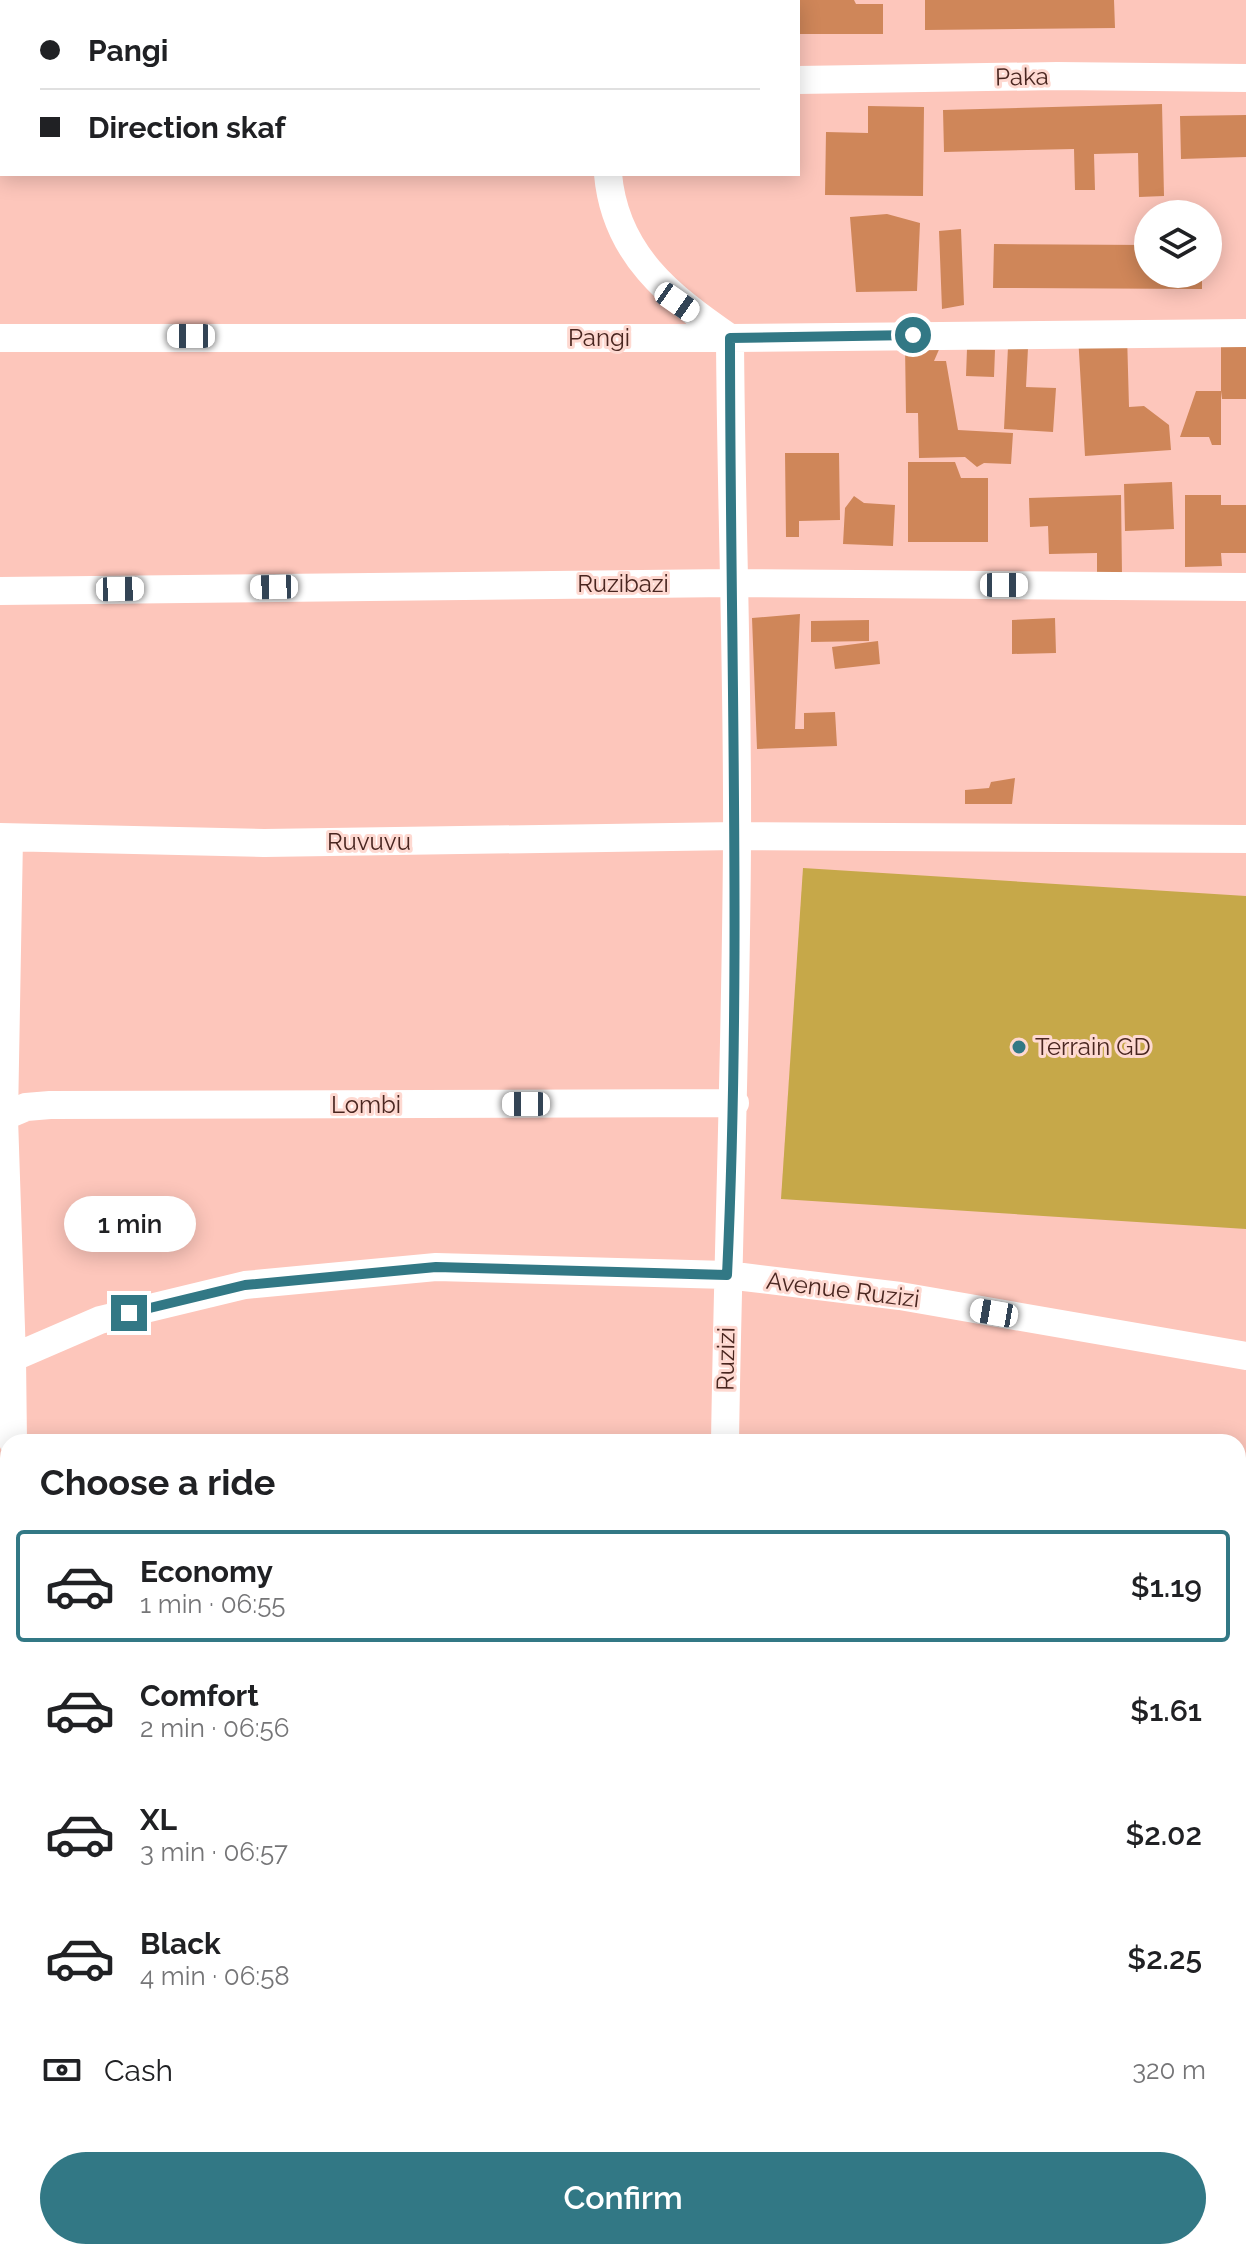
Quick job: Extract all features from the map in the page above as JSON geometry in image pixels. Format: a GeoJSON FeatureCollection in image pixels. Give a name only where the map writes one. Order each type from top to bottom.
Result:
{"type":"FeatureCollection","features":[{"type":"Feature","properties":{"kind":"street","name":"Paka"},"geometry":{"type":"LineString","coordinates":[[800,80],[1057,76],[1246,78]]}},
{"type":"Feature","properties":{"kind":"street"},"geometry":{"type":"LineString","coordinates":[[608,176],[616,218],[629,245],[677,302],[730,338]]}},
{"type":"Feature","properties":{"kind":"street","name":"Pangi"},"geometry":{"type":"LineString","coordinates":[[0,338],[730,338],[1246,333]]}},
{"type":"Feature","properties":{"kind":"street","name":"Ruzizi"},"geometry":{"type":"LineString","coordinates":[[725,1434],[727,1275],[735,1103],[737,836],[731,583],[730,338]]}},
{"type":"Feature","properties":{"kind":"street","name":"Ruzibazi"},"geometry":{"type":"LineString","coordinates":[[0,591],[731,583],[1246,587]]}},
{"type":"Feature","properties":{"kind":"street","name":"Ruvuvu"},"geometry":{"type":"LineString","coordinates":[[5,838],[264,843],[737,836],[1246,839]]}},
{"type":"Feature","properties":{"kind":"street"},"geometry":{"type":"LineString","coordinates":[[5,838],[2,1118],[13,1434]]}},
{"type":"Feature","properties":{"kind":"street","name":"Lombi"},"geometry":{"type":"LineString","coordinates":[[2,1118],[26,1107],[50,1105],[735,1103]]}},
{"type":"Feature","properties":{"kind":"street","name":"Avenue Ruzizi"},"geometry":{"type":"LineString","coordinates":[[12,1358],[100,1320],[245,1285],[436,1267],[727,1275],[900,1296],[1246,1356]]}},
{"type":"Feature","properties":{"kind":"shaded area","name":"Terrain GD"},"geometry":{"type":"Polygon","coordinates":[[[803,868],[1246,896],[1246,1229],[781,1199],[803,868]]]}},
{"type":"Feature","properties":{"kind":"building"},"geometry":{"type":"Polygon","coordinates":[[[800,0],[854,0],[856,4],[883,4],[883,34],[800,34],[800,0]]]}},
{"type":"Feature","properties":{"kind":"building"},"geometry":{"type":"Polygon","coordinates":[[[925,0],[1114,0],[1115,28],[925,30],[925,0]]]}},
{"type":"Feature","properties":{"kind":"building"},"geometry":{"type":"Polygon","coordinates":[[[1162,104],[1164,196],[1139,197],[1138,153],[1094,154],[1095,190],[1075,190],[1074,149],[944,152],[943,110],[1162,104]]]}},
{"type":"Feature","properties":{"kind":"building"},"geometry":{"type":"Polygon","coordinates":[[[868,106],[924,107],[923,196],[825,195],[826,132],[868,133],[868,106]]]}},
{"type":"Feature","properties":{"kind":"building"},"geometry":{"type":"Polygon","coordinates":[[[1246,115],[1246,157],[1181,159],[1180,116],[1246,115]]]}},
{"type":"Feature","properties":{"kind":"building"},"geometry":{"type":"Polygon","coordinates":[[[887,214],[920,223],[917,291],[856,292],[850,217],[887,214]]]}},
{"type":"Feature","properties":{"kind":"building"},"geometry":{"type":"Polygon","coordinates":[[[961,229],[964,305],[942,309],[939,231],[961,229]]]}},
{"type":"Feature","properties":{"kind":"building"},"geometry":{"type":"Polygon","coordinates":[[[994,244],[1134,245],[1134,288],[1202,289],[993,288],[994,244]]]}},
{"type":"Feature","properties":{"kind":"building"},"geometry":{"type":"Polygon","coordinates":[[[1127,334],[1129,407],[1144,406],[1169,425],[1171,450],[1085,456],[1078,335],[1127,334]]]}},
{"type":"Feature","properties":{"kind":"building"},"geometry":{"type":"Polygon","coordinates":[[[941,345],[934,361],[946,361],[958,430],[1013,433],[1011,464],[984,463],[977,467],[965,457],[919,458],[918,413],[906,413],[905,346],[941,345]]]}},
{"type":"Feature","properties":{"kind":"building"},"geometry":{"type":"Polygon","coordinates":[[[1008,347],[1028,348],[1026,387],[1056,388],[1053,432],[1004,429],[1008,347]]]}},
{"type":"Feature","properties":{"kind":"building"},"geometry":{"type":"Polygon","coordinates":[[[1221,347],[1246,347],[1246,399],[1222,399],[1221,347]]]}},
{"type":"Feature","properties":{"kind":"building"},"geometry":{"type":"Polygon","coordinates":[[[967,349],[995,350],[994,377],[966,376],[967,349]]]}},
{"type":"Feature","properties":{"kind":"building"},"geometry":{"type":"Polygon","coordinates":[[[1196,391],[1221,391],[1221,445],[1212,445],[1209,437],[1180,437],[1196,391]]]}},
{"type":"Feature","properties":{"kind":"building"},"geometry":{"type":"Polygon","coordinates":[[[785,453],[839,453],[840,520],[799,521],[799,537],[786,537],[785,453]]]}},
{"type":"Feature","properties":{"kind":"building"},"geometry":{"type":"Polygon","coordinates":[[[908,462],[955,462],[961,478],[988,478],[988,542],[908,542],[908,462]]]}},
{"type":"Feature","properties":{"kind":"building"},"geometry":{"type":"Polygon","coordinates":[[[1172,482],[1174,529],[1125,531],[1124,484],[1172,482]]]}},
{"type":"Feature","properties":{"kind":"building"},"geometry":{"type":"Polygon","coordinates":[[[1121,495],[1122,575],[1097,575],[1097,553],[1049,554],[1048,526],[1030,527],[1029,498],[1121,495]]]}},
{"type":"Feature","properties":{"kind":"building"},"geometry":{"type":"Polygon","coordinates":[[[1185,495],[1221,495],[1221,505],[1246,505],[1246,553],[1221,553],[1222,566],[1185,567],[1185,495]]]}},
{"type":"Feature","properties":{"kind":"building"},"geometry":{"type":"Polygon","coordinates":[[[854,496],[864,503],[895,505],[893,546],[843,544],[845,508],[854,496]]]}},
{"type":"Feature","properties":{"kind":"building"},"geometry":{"type":"Polygon","coordinates":[[[800,614],[795,729],[804,729],[804,713],[835,712],[837,746],[757,749],[752,618],[800,614]]]}},
{"type":"Feature","properties":{"kind":"building"},"geometry":{"type":"Polygon","coordinates":[[[1055,618],[1056,653],[1012,654],[1012,620],[1055,618]]]}},
{"type":"Feature","properties":{"kind":"building"},"geometry":{"type":"Polygon","coordinates":[[[869,620],[869,641],[811,642],[811,621],[869,620]]]}},
{"type":"Feature","properties":{"kind":"building"},"geometry":{"type":"Polygon","coordinates":[[[878,641],[880,664],[835,669],[832,647],[878,641]]]}},
{"type":"Feature","properties":{"kind":"building"},"geometry":{"type":"Polygon","coordinates":[[[1015,778],[1012,804],[965,804],[965,790],[989,788],[991,782],[1015,778]]]}},
{"type":"Feature","properties":{"kind":"place","name":"Terrain GD"},"geometry":{"type":"Point","coordinates":[1019,1047]}},
{"type":"Feature","properties":{"kind":"route"},"geometry":{"type":"LineString","coordinates":[[129,1313],[245,1285],[436,1267],[727,1275],[735,1103],[737,836],[731,583],[730,338],[913,335]]}}]}
